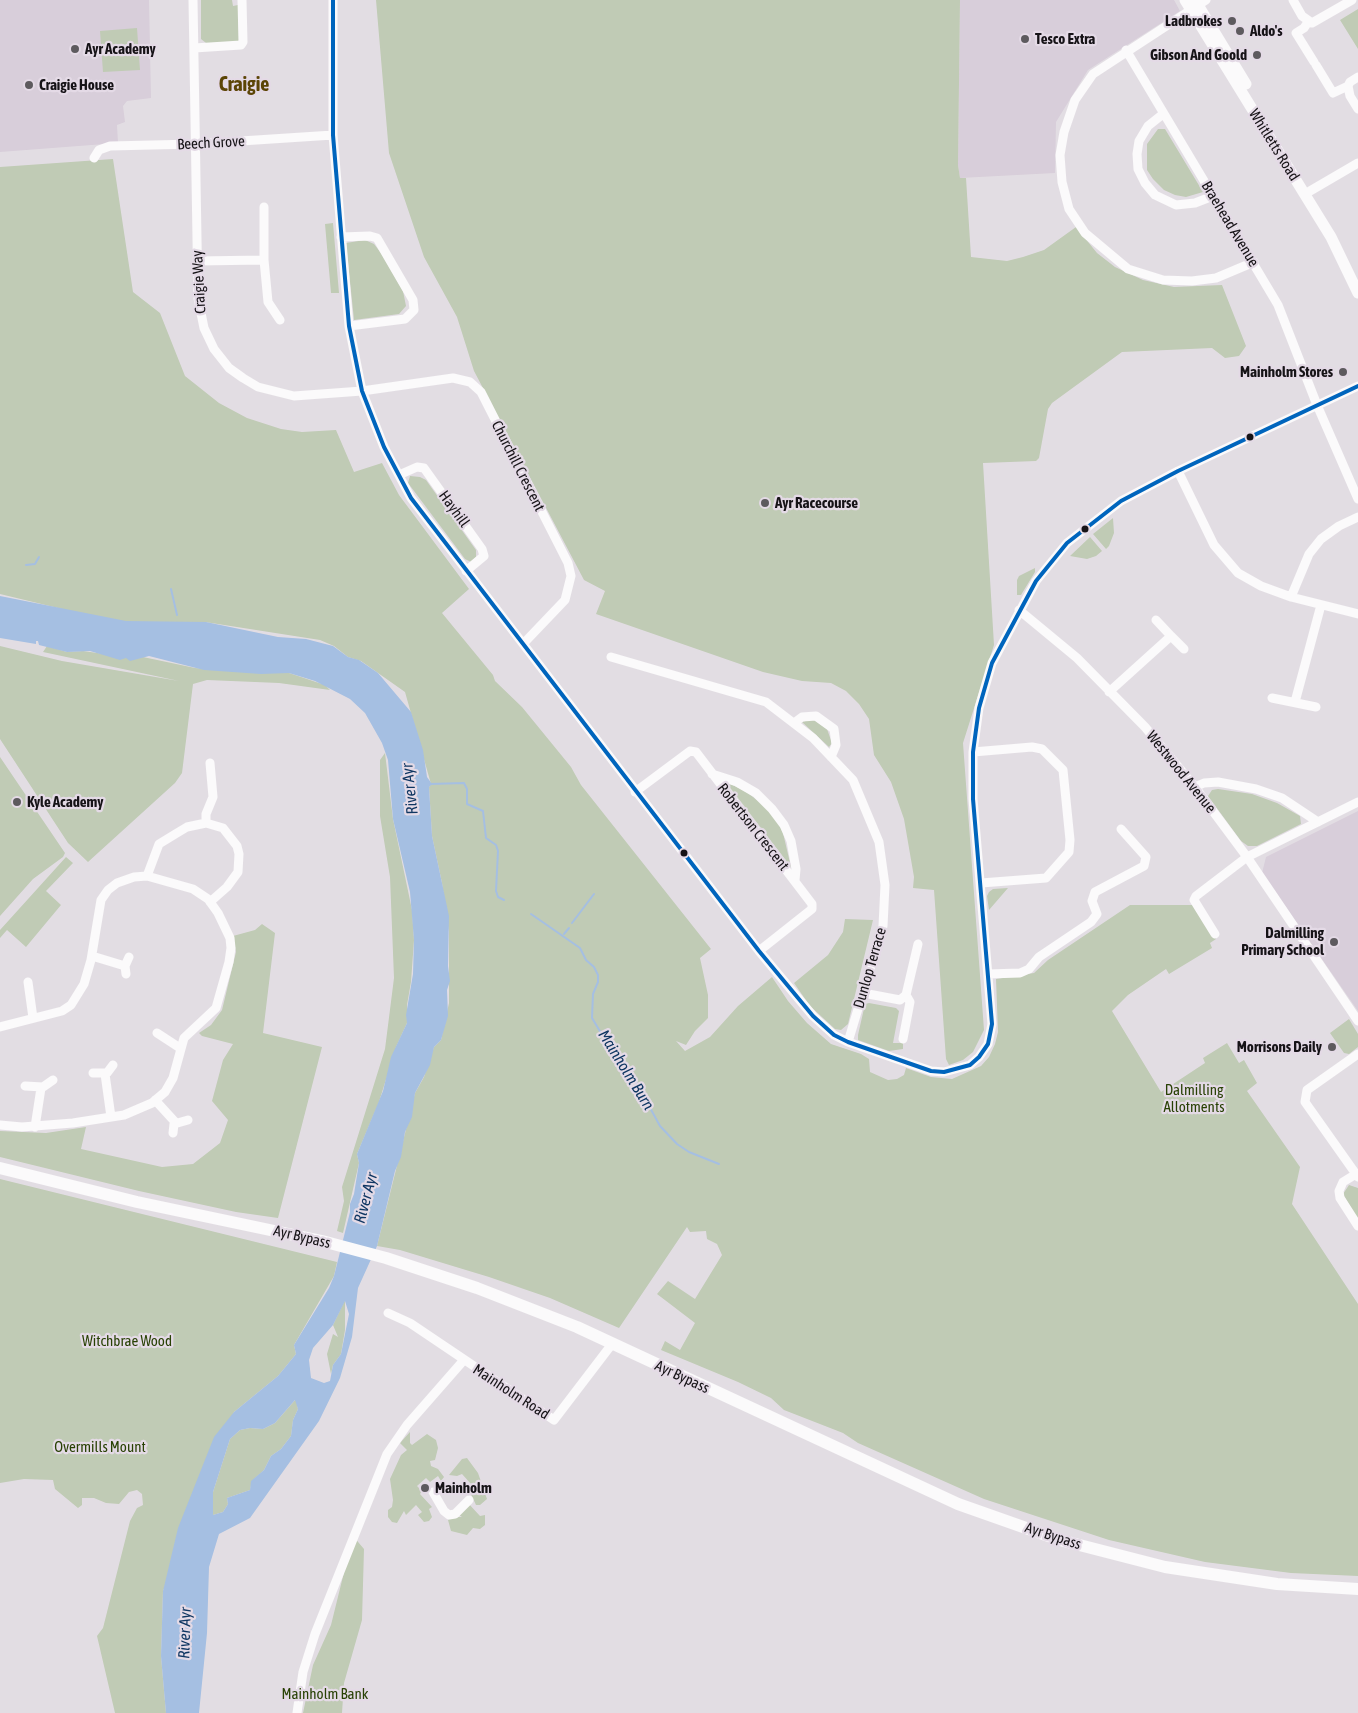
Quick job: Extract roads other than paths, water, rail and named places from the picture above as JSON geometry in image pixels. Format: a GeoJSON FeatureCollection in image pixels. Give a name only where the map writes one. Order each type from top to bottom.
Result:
{"type":"FeatureCollection","features":[{"type":"Feature","properties":{"kind":"highway","name":"Ayr Bypass"},"geometry":{"type":"LineString","coordinates":[[0,1168],[137,1202],[322,1241],[386,1258],[477,1288],[577,1327],[958,1504],[1060,1540],[1165,1567],[1277,1584],[1358,1589]]}},
{"type":"Feature","properties":{"kind":"main road","name":"Whitletts Road"},"geometry":{"type":"LineString","coordinates":[[1195,3],[1310,191],[1358,276]]}},
{"type":"Feature","properties":{"kind":"main road","name":"Whitletts Road"},"geometry":{"type":"LineString","coordinates":[[1195,3],[1331,237],[1358,293]]}},
{"type":"Feature","properties":{"kind":"street","name":"Craigie Way"},"geometry":{"type":"LineString","coordinates":[[193,0],[197,261],[199,313],[204,328],[214,349],[236,373],[258,387],[294,396],[362,391]]}},
{"type":"Feature","properties":{"kind":"street"},"geometry":{"type":"LineString","coordinates":[[194,48],[242,45],[242,0]]}},
{"type":"Feature","properties":{"kind":"street","name":"Hayhill"},"geometry":{"type":"LineString","coordinates":[[333,0],[333,135],[349,326],[362,391],[384,447],[411,498],[759,951],[813,1016],[834,1035],[848,1042],[931,1071],[960,1069],[979,1057],[988,1044],[992,1024],[988,974]]}},
{"type":"Feature","properties":{"kind":"street"},"geometry":{"type":"LineString","coordinates":[[1293,0],[1308,22]]}},
{"type":"Feature","properties":{"kind":"street"},"geometry":{"type":"LineString","coordinates":[[1352,0],[1318,20],[1308,22],[1304,28],[1296,32],[1333,93],[1348,86],[1350,82],[1358,77]]}},
{"type":"Feature","properties":{"kind":"street"},"geometry":{"type":"LineString","coordinates":[[1195,3],[1093,74],[1075,100],[1064,132],[1060,155],[1062,182],[1069,209],[1085,233],[1128,269],[1163,280],[1192,281],[1216,278],[1254,262]]}},
{"type":"Feature","properties":{"kind":"street","name":"Braehead Avenue"},"geometry":{"type":"LineString","coordinates":[[1126,50],[1278,305],[1317,405],[1358,500]]}},
{"type":"Feature","properties":{"kind":"street"},"geometry":{"type":"LineString","coordinates":[[1348,86],[1350,96],[1358,109]]}},
{"type":"Feature","properties":{"kind":"street"},"geometry":{"type":"LineString","coordinates":[[1163,114],[1148,126],[1139,140],[1138,168],[1145,183],[1155,195],[1176,205],[1196,203],[1213,196]]}},
{"type":"Feature","properties":{"kind":"street","name":"Beech Grove"},"geometry":{"type":"LineString","coordinates":[[94,158],[99,150],[110,146],[195,144],[333,135]]}},
{"type":"Feature","properties":{"kind":"street"},"geometry":{"type":"LineString","coordinates":[[1310,191],[1358,163]]}},
{"type":"Feature","properties":{"kind":"street"},"geometry":{"type":"LineString","coordinates":[[264,208],[264,260],[268,302],[280,320]]}},
{"type":"Feature","properties":{"kind":"street"},"geometry":{"type":"LineString","coordinates":[[341,237],[370,236],[376,238],[413,300],[414,310],[405,319],[349,326]]}},
{"type":"Feature","properties":{"kind":"street"},"geometry":{"type":"LineString","coordinates":[[197,261],[264,260]]}},
{"type":"Feature","properties":{"kind":"street","name":"Churchill Crescent"},"geometry":{"type":"LineString","coordinates":[[362,391],[453,378],[470,382],[481,392],[568,563],[571,576],[565,600],[523,644]]}},
{"type":"Feature","properties":{"kind":"street"},"geometry":{"type":"LineString","coordinates":[[1121,829],[1146,857],[1144,866],[1095,892],[1092,901],[1097,914],[1090,922],[1039,958],[1029,969],[1020,973],[988,974],[973,799],[973,752],[979,708],[992,663],[1036,581],[1073,538],[1121,501],[1178,471],[1358,386]]}},
{"type":"Feature","properties":{"kind":"street","name":"Hayhill"},"geometry":{"type":"LineString","coordinates":[[399,476],[417,466],[424,468],[482,549],[484,556],[466,571]]}},
{"type":"Feature","properties":{"kind":"street"},"geometry":{"type":"LineString","coordinates":[[1178,471],[1214,545],[1238,573],[1261,586],[1291,597],[1358,614]]}},
{"type":"Feature","properties":{"kind":"street"},"geometry":{"type":"LineString","coordinates":[[1291,597],[1309,554],[1321,539],[1339,526],[1358,517]]}},
{"type":"Feature","properties":{"kind":"street"},"geometry":{"type":"LineString","coordinates":[[1295,702],[1321,605]]}},
{"type":"Feature","properties":{"kind":"street","name":"Westwood Avenue"},"geometry":{"type":"LineString","coordinates":[[1019,610],[1078,658],[1145,727],[1195,787],[1247,857],[1358,1021]]}},
{"type":"Feature","properties":{"kind":"street"},"geometry":{"type":"LineString","coordinates":[[1156,620],[1184,649]]}},
{"type":"Feature","properties":{"kind":"street"},"geometry":{"type":"LineString","coordinates":[[1109,692],[1171,636]]}},
{"type":"Feature","properties":{"kind":"street","name":"Dunlop Terrace"},"geometry":{"type":"LineString","coordinates":[[611,657],[766,702],[813,738],[853,780],[879,842],[885,885],[883,926],[848,1042]]}},
{"type":"Feature","properties":{"kind":"street"},"geometry":{"type":"LineString","coordinates":[[1272,698],[1316,707]]}},
{"type":"Feature","properties":{"kind":"street"},"geometry":{"type":"LineString","coordinates":[[794,723],[802,717],[816,716],[834,729],[836,746],[831,757]]}},
{"type":"Feature","properties":{"kind":"street"},"geometry":{"type":"LineString","coordinates":[[973,752],[1032,746],[1042,749],[1063,770],[1070,840],[1069,852],[1046,878],[981,883]]}},
{"type":"Feature","properties":{"kind":"street","name":"Robertson Crescent"},"geometry":{"type":"LineString","coordinates":[[635,792],[690,750],[696,752],[812,904],[812,909],[759,951]]}},
{"type":"Feature","properties":{"kind":"street"},"geometry":{"type":"LineString","coordinates":[[202,773],[211,767],[213,797],[206,814],[206,823]]}},
{"type":"Feature","properties":{"kind":"street","name":"Robertson Crescent"},"geometry":{"type":"LineString","coordinates":[[712,774],[737,782],[756,793],[772,808],[784,825],[791,842],[796,869],[795,880]]}},
{"type":"Feature","properties":{"kind":"street"},"geometry":{"type":"LineString","coordinates":[[1195,787],[1204,782],[1218,782],[1256,789],[1282,798],[1318,822]]}},
{"type":"Feature","properties":{"kind":"street"},"geometry":{"type":"LineString","coordinates":[[1216,934],[1194,900],[1196,896],[1247,857],[1358,802]]}},
{"type":"Feature","properties":{"kind":"street"},"geometry":{"type":"LineString","coordinates":[[147,876],[159,844],[187,827],[206,823],[223,828],[236,846],[239,862],[238,872],[227,887],[210,902]]}},
{"type":"Feature","properties":{"kind":"street"},"geometry":{"type":"LineString","coordinates":[[0,1027],[62,1011],[71,1005],[84,984],[92,956],[98,911],[105,894],[117,883],[134,877],[147,876],[193,888],[210,902],[230,938],[229,962],[216,1008],[184,1038],[173,1078],[165,1092],[140,1109],[111,1117],[35,1126],[0,1125]]}},
{"type":"Feature","properties":{"kind":"street"},"geometry":{"type":"LineString","coordinates":[[863,993],[900,1000],[906,995],[918,944]]}},
{"type":"Feature","properties":{"kind":"street"},"geometry":{"type":"LineString","coordinates":[[92,956],[125,970],[129,957]]}},
{"type":"Feature","properties":{"kind":"street"},"geometry":{"type":"LineString","coordinates":[[28,982],[33,1018]]}},
{"type":"Feature","properties":{"kind":"street"},"geometry":{"type":"LineString","coordinates":[[903,1039],[910,1002],[906,995]]}},
{"type":"Feature","properties":{"kind":"street"},"geometry":{"type":"LineString","coordinates":[[157,1033],[180,1048]]}},
{"type":"Feature","properties":{"kind":"street"},"geometry":{"type":"LineString","coordinates":[[1358,1054],[1307,1090],[1305,1102],[1357,1175],[1343,1182],[1339,1191],[1340,1198],[1358,1226]]}},
{"type":"Feature","properties":{"kind":"street"},"geometry":{"type":"LineString","coordinates":[[111,1117],[105,1074],[113,1065]]}},
{"type":"Feature","properties":{"kind":"street"},"geometry":{"type":"LineString","coordinates":[[93,1073],[105,1074]]}},
{"type":"Feature","properties":{"kind":"street"},"geometry":{"type":"LineString","coordinates":[[24,1086],[41,1088],[53,1080]]}},
{"type":"Feature","properties":{"kind":"street"},"geometry":{"type":"LineString","coordinates":[[35,1126],[41,1088]]}},
{"type":"Feature","properties":{"kind":"street"},"geometry":{"type":"LineString","coordinates":[[155,1100],[176,1123]]}},
{"type":"Feature","properties":{"kind":"street"},"geometry":{"type":"LineString","coordinates":[[176,1123],[188,1120]]}},
{"type":"Feature","properties":{"kind":"street"},"geometry":{"type":"LineString","coordinates":[[172,1133],[176,1123]]}},
{"type":"Feature","properties":{"kind":"street","name":"Mainholm Road"},"geometry":{"type":"LineString","coordinates":[[388,1313],[410,1323],[463,1361],[554,1420],[612,1344]]}},
{"type":"Feature","properties":{"kind":"street"},"geometry":{"type":"LineString","coordinates":[[297,1713],[303,1672],[315,1634],[388,1454],[407,1425],[463,1361]]}},
{"type":"Feature","properties":{"kind":"street"},"geometry":{"type":"LineString","coordinates":[[433,1492],[444,1511],[449,1515],[455,1514],[469,1500]]}},
{"type":"Feature","properties":{"kind":"water","name":"River Ayr"},"geometry":{"type":"Polygon","coordinates":[[[0,596],[126,621],[206,622],[278,637],[306,639],[333,646],[348,657],[359,660],[378,673],[411,712],[423,750],[427,777],[432,784],[429,787],[432,836],[449,916],[448,966],[450,981],[447,990],[448,1016],[441,1040],[434,1047],[430,1065],[415,1093],[412,1117],[405,1132],[401,1157],[395,1171],[377,1246],[358,1288],[352,1337],[340,1378],[319,1421],[250,1518],[219,1534],[209,1567],[207,1633],[199,1713],[166,1713],[161,1656],[163,1591],[178,1528],[214,1437],[234,1412],[278,1376],[296,1354],[294,1345],[329,1288],[334,1276],[350,1212],[350,1204],[354,1194],[359,1163],[357,1154],[383,1091],[391,1057],[407,1023],[406,1015],[413,974],[414,940],[410,892],[393,819],[388,760],[382,743],[365,713],[350,699],[315,681],[289,673],[261,674],[204,670],[149,656],[130,661],[126,658],[120,660],[90,651],[67,652],[39,645],[38,641],[36,641],[36,644],[0,638],[0,596]],[[345,1301],[333,1325],[313,1348],[309,1360],[311,1378],[324,1383],[330,1381],[333,1365],[341,1354],[349,1314],[345,1301]],[[295,1400],[275,1423],[263,1429],[250,1428],[240,1430],[230,1439],[213,1492],[213,1515],[223,1512],[228,1504],[227,1498],[250,1490],[251,1481],[264,1470],[271,1456],[281,1449],[291,1436],[293,1420],[298,1409],[295,1400]]]}},
{"type":"Feature","properties":{"kind":"waterway"},"geometry":{"type":"LineString","coordinates":[[26,565],[35,564],[39,557]]}},
{"type":"Feature","properties":{"kind":"waterway"},"geometry":{"type":"LineString","coordinates":[[171,589],[177,615]]}},
{"type":"Feature","properties":{"kind":"waterway","name":"Mainholm Burn"},"geometry":{"type":"LineString","coordinates":[[430,784],[464,783],[467,789],[467,804],[483,811],[486,838],[496,845],[498,851],[496,891],[498,897],[504,900]]}},
{"type":"Feature","properties":{"kind":"waterway"},"geometry":{"type":"LineString","coordinates":[[572,923],[594,894]]}},
{"type":"Feature","properties":{"kind":"waterway","name":"Mainholm Burn"},"geometry":{"type":"LineString","coordinates":[[531,914],[580,948],[586,960],[594,967],[598,975],[598,982],[593,994],[592,1018],[601,1033],[625,1062],[660,1126],[677,1144],[689,1152],[719,1164]]}},
{"type":"Feature","properties":{"kind":"waterway"},"geometry":{"type":"LineString","coordinates":[[564,934],[569,928]]}},
{"type":"Feature","properties":{"kind":"place","name":"Ladbrokes"},"geometry":{"type":"Point","coordinates":[1232,21]}},
{"type":"Feature","properties":{"kind":"place","name":"Aldo's"},"geometry":{"type":"Point","coordinates":[1240,31]}},
{"type":"Feature","properties":{"kind":"place","name":"Tesco Extra"},"geometry":{"type":"Point","coordinates":[1025,39]}},
{"type":"Feature","properties":{"kind":"place","name":"Ayr Academy"},"geometry":{"type":"Point","coordinates":[75,49]}},
{"type":"Feature","properties":{"kind":"place","name":"Gibson And Goold"},"geometry":{"type":"Point","coordinates":[1257,55]}},
{"type":"Feature","properties":{"kind":"place","name":"Craigie House"},"geometry":{"type":"Point","coordinates":[29,85]}},
{"type":"Feature","properties":{"kind":"place","name":"Mainholm Stores"},"geometry":{"type":"Point","coordinates":[1343,372]}},
{"type":"Feature","properties":{"kind":"place","name":"Ayr Racecourse"},"geometry":{"type":"Point","coordinates":[765,503]}},
{"type":"Feature","properties":{"kind":"place","name":"Kyle Academy"},"geometry":{"type":"Point","coordinates":[17,802]}},
{"type":"Feature","properties":{"kind":"place","name":"Dalmilling Primary School"},"geometry":{"type":"Point","coordinates":[1334,942]}},
{"type":"Feature","properties":{"kind":"place","name":"Morrisons Daily"},"geometry":{"type":"Point","coordinates":[1332,1047]}},
{"type":"Feature","properties":{"kind":"place","name":"Mainholm"},"geometry":{"type":"Point","coordinates":[425,1488]}},
{"type":"Feature","properties":{"kind":"district","name":"Craigie"},"geometry":{"type":"Point","coordinates":[244,85]}},
{"type":"Feature","properties":{"kind":"park label","name":"Dalmilling Allotments"},"geometry":{"type":"Point","coordinates":[1194,1098]}},
{"type":"Feature","properties":{"kind":"park label","name":"Witchbrae Wood"},"geometry":{"type":"Point","coordinates":[127,1341]}},
{"type":"Feature","properties":{"kind":"park label","name":"Overmills Mount"},"geometry":{"type":"Point","coordinates":[100,1447]}},
{"type":"Feature","properties":{"kind":"park label","name":"Mainholm Bank"},"geometry":{"type":"Point","coordinates":[325,1694]}}]}
